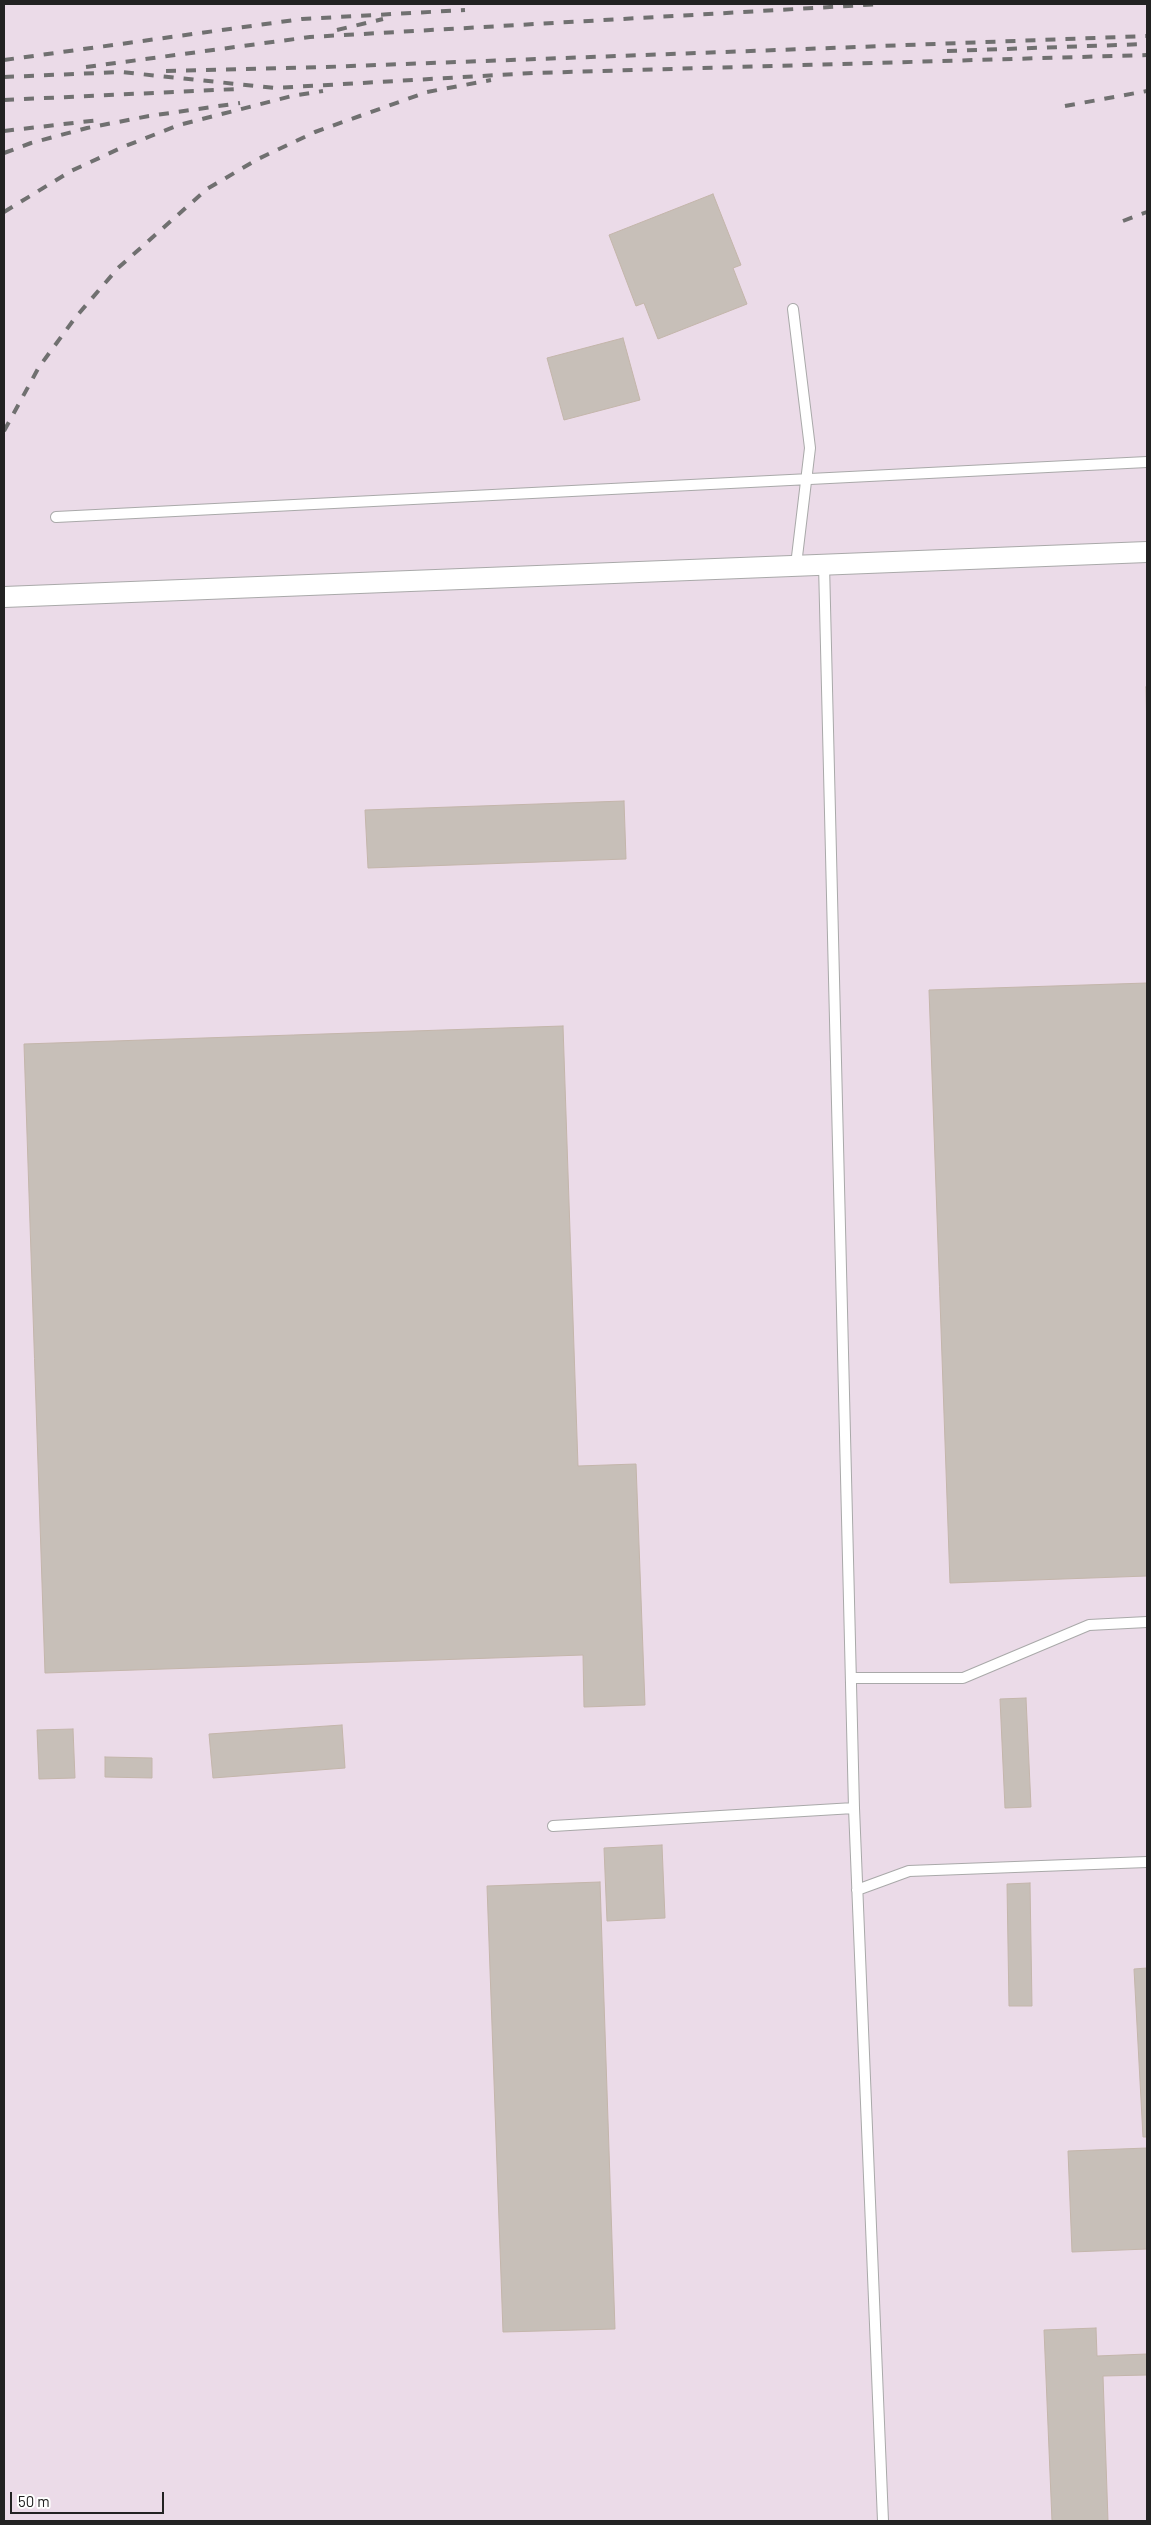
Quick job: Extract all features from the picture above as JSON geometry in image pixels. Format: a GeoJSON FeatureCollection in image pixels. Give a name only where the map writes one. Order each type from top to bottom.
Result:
{"type":"FeatureCollection","features":[{"type":"Feature","properties":{"kind":"street"},"geometry":{"type":"LineString","coordinates":[[4,597],[1147,552]]}},
{"type":"Feature","properties":{"kind":"lane"},"geometry":{"type":"LineString","coordinates":[[793,309],[810,448],[808,481],[796,566]]}},
{"type":"Feature","properties":{"kind":"lane"},"geometry":{"type":"LineString","coordinates":[[56,517],[808,481],[1147,462]]}},
{"type":"Feature","properties":{"kind":"lane"},"geometry":{"type":"LineString","coordinates":[[824,564],[854,1808],[883,2521]]}},
{"type":"Feature","properties":{"kind":"lane"},"geometry":{"type":"LineString","coordinates":[[851,1678],[963,1678],[1088,1625],[1147,1622]]}},
{"type":"Feature","properties":{"kind":"lane"},"geometry":{"type":"LineString","coordinates":[[553,1826],[854,1808]]}},
{"type":"Feature","properties":{"kind":"lane"},"geometry":{"type":"LineString","coordinates":[[857,1890],[909,1871],[1147,1862]]}},
{"type":"Feature","properties":{"kind":"shaded area"},"geometry":{"type":"Polygon","coordinates":[[[4,4],[1147,4],[1147,2521],[4,2521],[4,4]]]}},
{"type":"Feature","properties":{"kind":"building"},"geometry":{"type":"Polygon","coordinates":[[[713,194],[741,265],[733,268],[747,304],[658,339],[644,303],[636,306],[609,235],[713,194]]]}},
{"type":"Feature","properties":{"kind":"building"},"geometry":{"type":"Polygon","coordinates":[[[623,338],[640,400],[564,420],[547,358],[623,338]]]}},
{"type":"Feature","properties":{"kind":"building"},"geometry":{"type":"Polygon","coordinates":[[[1146,687],[1147,687],[1147,736],[1146,687]]]}},
{"type":"Feature","properties":{"kind":"building"},"geometry":{"type":"Polygon","coordinates":[[[624,801],[626,859],[368,868],[365,810],[624,801]]]}},
{"type":"Feature","properties":{"kind":"building"},"geometry":{"type":"Polygon","coordinates":[[[1147,983],[1147,1576],[950,1583],[929,990],[1147,983]]]}},
{"type":"Feature","properties":{"kind":"building"},"geometry":{"type":"Polygon","coordinates":[[[563,1026],[578,1466],[636,1464],[645,1705],[584,1707],[583,1655],[45,1673],[24,1044],[563,1026]]]}},
{"type":"Feature","properties":{"kind":"building"},"geometry":{"type":"Polygon","coordinates":[[[1026,1698],[1031,1807],[1005,1808],[1000,1699],[1026,1698]]]}},
{"type":"Feature","properties":{"kind":"building"},"geometry":{"type":"Polygon","coordinates":[[[342,1725],[345,1768],[213,1778],[209,1734],[342,1725]]]}},
{"type":"Feature","properties":{"kind":"building"},"geometry":{"type":"Polygon","coordinates":[[[73,1729],[75,1778],[39,1779],[37,1730],[73,1729]]]}},
{"type":"Feature","properties":{"kind":"building"},"geometry":{"type":"Polygon","coordinates":[[[105,1757],[152,1758],[152,1778],[105,1777],[105,1757]]]}},
{"type":"Feature","properties":{"kind":"building"},"geometry":{"type":"Polygon","coordinates":[[[662,1845],[665,1918],[607,1921],[604,1848],[662,1845]]]}},
{"type":"Feature","properties":{"kind":"building"},"geometry":{"type":"Polygon","coordinates":[[[600,1882],[615,2329],[503,2332],[487,1886],[600,1882]]]}},
{"type":"Feature","properties":{"kind":"building"},"geometry":{"type":"Polygon","coordinates":[[[1030,1883],[1032,2006],[1009,2006],[1007,1884],[1030,1883]]]}},
{"type":"Feature","properties":{"kind":"building"},"geometry":{"type":"Polygon","coordinates":[[[1147,1968],[1147,2137],[1143,2137],[1134,1969],[1147,1968]]]}},
{"type":"Feature","properties":{"kind":"building"},"geometry":{"type":"Polygon","coordinates":[[[1147,2148],[1147,2249],[1072,2252],[1068,2151],[1147,2148]]]}},
{"type":"Feature","properties":{"kind":"building"},"geometry":{"type":"Polygon","coordinates":[[[1096,2328],[1097,2356],[1147,2354],[1147,2375],[1103,2376],[1108,2521],[1052,2521],[1044,2330],[1096,2328]]]}},
{"type":"Feature","properties":{"kind":"railway"},"geometry":{"type":"LineString","coordinates":[[86,67],[310,37],[882,4]]}},
{"type":"Feature","properties":{"kind":"railway"},"geometry":{"type":"LineString","coordinates":[[4,60],[302,19],[465,10]]}},
{"type":"Feature","properties":{"kind":"railway"},"geometry":{"type":"LineString","coordinates":[[337,30],[383,19]]}},
{"type":"Feature","properties":{"kind":"railway"},"geometry":{"type":"LineString","coordinates":[[166,71],[326,67],[1147,36]]}},
{"type":"Feature","properties":{"kind":"railway"},"geometry":{"type":"LineString","coordinates":[[947,51],[1147,44]]}},
{"type":"Feature","properties":{"kind":"railway"},"geometry":{"type":"LineString","coordinates":[[4,77],[121,72],[275,88],[533,73],[1147,55]]}},
{"type":"Feature","properties":{"kind":"railway"},"geometry":{"type":"LineString","coordinates":[[4,431],[39,367],[75,318],[118,268],[207,189],[258,159],[315,132],[427,92],[491,80]]}},
{"type":"Feature","properties":{"kind":"railway"},"geometry":{"type":"LineString","coordinates":[[4,100],[237,89]]}},
{"type":"Feature","properties":{"kind":"railway"},"geometry":{"type":"LineString","coordinates":[[4,212],[71,171],[123,147],[179,125],[292,96],[323,91]]}},
{"type":"Feature","properties":{"kind":"railway"},"geometry":{"type":"LineString","coordinates":[[1065,106],[1147,91]]}},
{"type":"Feature","properties":{"kind":"railway"},"geometry":{"type":"LineString","coordinates":[[4,153],[31,143],[87,128],[149,116],[240,103]]}},
{"type":"Feature","properties":{"kind":"railway"},"geometry":{"type":"LineString","coordinates":[[4,131],[99,120]]}},
{"type":"Feature","properties":{"kind":"railway"},"geometry":{"type":"LineString","coordinates":[[1123,221],[1147,212]]}}]}
